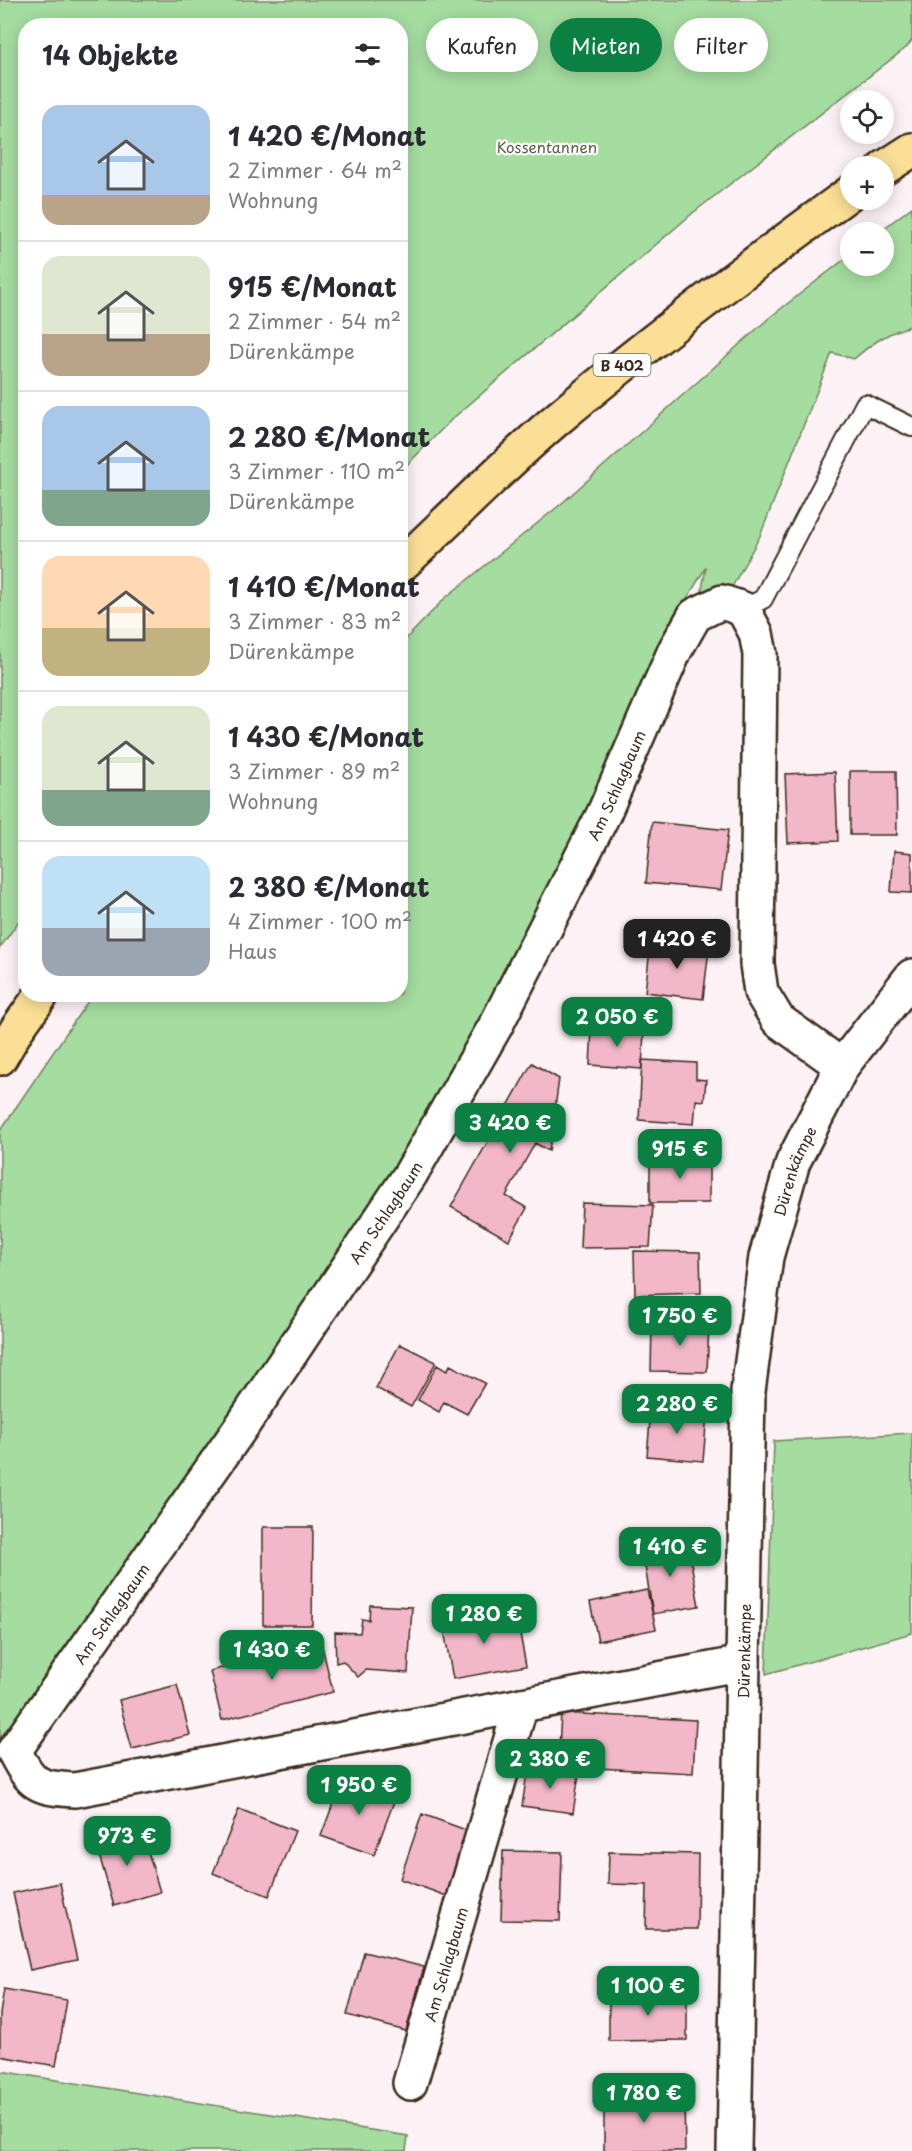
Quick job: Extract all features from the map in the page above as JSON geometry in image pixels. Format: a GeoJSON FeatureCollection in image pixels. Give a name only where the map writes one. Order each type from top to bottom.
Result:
{"type":"FeatureCollection","features":[{"type":"Feature","properties":{"kind":"main road"},"geometry":{"type":"LineString","coordinates":[[894,162],[912,150]]}},
{"type":"Feature","properties":{"kind":"main road","name":"B 402"},"geometry":{"type":"LineString","coordinates":[[408,559],[554,422],[626,362],[840,200]]}},
{"type":"Feature","properties":{"kind":"main road"},"geometry":{"type":"LineString","coordinates":[[0,1058],[36,1002]]}},
{"type":"Feature","properties":{"kind":"street","name":"Am Schlagbaum"},"geometry":{"type":"LineString","coordinates":[[743,609],[722,602],[695,615],[675,650],[604,813],[496,1024],[410,1175],[244,1423],[14,1750],[24,1769],[36,1783],[55,1789],[75,1790],[743,1663]]}},
{"type":"Feature","properties":{"kind":"street"},"geometry":{"type":"LineString","coordinates":[[743,609],[756,633],[760,654],[757,964],[761,992],[778,1020],[842,1066]]}},
{"type":"Feature","properties":{"kind":"street","name":"Dürenkämpe"},"geometry":{"type":"LineString","coordinates":[[734,2151],[748,1391],[766,1257],[793,1162],[842,1066],[912,976]]}},
{"type":"Feature","properties":{"kind":"street","name":"Am Schlagbaum"},"geometry":{"type":"LineString","coordinates":[[410,2083],[521,1705]]}},
{"type":"Feature","properties":{"kind":"lane"},"geometry":{"type":"LineString","coordinates":[[743,609],[763,599],[865,404],[912,427]]}},
{"type":"Feature","properties":{"kind":"green space","name":"Kossentannen"},"geometry":{"type":"Polygon","coordinates":[[[0,0],[912,0],[912,40],[907,47],[851,90],[840,90],[840,99],[694,212],[451,420],[408,464],[408,18],[18,18],[18,922],[0,948],[0,0]]]}},
{"type":"Feature","properties":{"kind":"green space"},"geometry":{"type":"Polygon","coordinates":[[[912,207],[912,326],[881,339],[854,359],[832,353],[760,536],[732,587],[708,596],[702,589],[706,567],[673,622],[599,802],[490,1020],[207,1450],[0,1750],[0,1131],[87,1002],[408,1002],[408,637],[445,598],[561,504],[769,318],[840,263],[840,276],[894,276],[892,222],[912,207]]]}},
{"type":"Feature","properties":{"kind":"green space"},"geometry":{"type":"Polygon","coordinates":[[[912,1433],[912,1633],[766,1674],[774,1441],[912,1433]]]}},
{"type":"Feature","properties":{"kind":"green space"},"geometry":{"type":"Polygon","coordinates":[[[0,2071],[408,2136],[406,2151],[0,2151],[0,2071]]]}},
{"type":"Feature","properties":{"kind":"building"},"geometry":{"type":"Polygon","coordinates":[[[850,771],[896,771],[897,835],[850,835],[850,771]]]}},
{"type":"Feature","properties":{"kind":"building"},"geometry":{"type":"Polygon","coordinates":[[[835,772],[838,841],[788,843],[785,774],[835,772]]]}},
{"type":"Feature","properties":{"kind":"building"},"geometry":{"type":"Polygon","coordinates":[[[652,822],[728,830],[721,890],[646,883],[652,822]]]}},
{"type":"Feature","properties":{"kind":"building"},"geometry":{"type":"Polygon","coordinates":[[[894,851],[912,853],[912,893],[891,892],[894,851]]]}},
{"type":"Feature","properties":{"kind":"building"},"geometry":{"type":"Polygon","coordinates":[[[651,941],[709,949],[703,999],[645,992],[651,941]]]}},
{"type":"Feature","properties":{"kind":"building"},"geometry":{"type":"Polygon","coordinates":[[[592,1028],[644,1031],[642,1069],[590,1065],[592,1028]]]}},
{"type":"Feature","properties":{"kind":"building"},"geometry":{"type":"Polygon","coordinates":[[[642,1060],[696,1063],[696,1079],[706,1080],[704,1101],[696,1100],[694,1124],[639,1120],[642,1060]]]}},
{"type":"Feature","properties":{"kind":"building"},"geometry":{"type":"Polygon","coordinates":[[[532,1063],[559,1079],[549,1151],[535,1143],[506,1196],[527,1208],[509,1240],[451,1207],[532,1063]]]}},
{"type":"Feature","properties":{"kind":"building"},"geometry":{"type":"Polygon","coordinates":[[[650,1157],[709,1157],[709,1203],[650,1203],[650,1157]]]}},
{"type":"Feature","properties":{"kind":"building"},"geometry":{"type":"Polygon","coordinates":[[[582,1203],[653,1205],[650,1247],[580,1248],[582,1203]]]}},
{"type":"Feature","properties":{"kind":"building"},"geometry":{"type":"Polygon","coordinates":[[[634,1251],[700,1252],[701,1293],[635,1295],[634,1251]]]}},
{"type":"Feature","properties":{"kind":"building"},"geometry":{"type":"Polygon","coordinates":[[[652,1322],[709,1323],[707,1372],[651,1371],[652,1322]]]}},
{"type":"Feature","properties":{"kind":"building"},"geometry":{"type":"Polygon","coordinates":[[[400,1344],[436,1362],[411,1407],[376,1388],[400,1344]]]}},
{"type":"Feature","properties":{"kind":"building"},"geometry":{"type":"Polygon","coordinates":[[[437,1365],[447,1371],[450,1365],[485,1383],[467,1414],[444,1402],[439,1412],[418,1400],[437,1365]]]}},
{"type":"Feature","properties":{"kind":"building"},"geometry":{"type":"Polygon","coordinates":[[[651,1409],[707,1414],[703,1461],[647,1456],[651,1409]]]}},
{"type":"Feature","properties":{"kind":"building"},"geometry":{"type":"Polygon","coordinates":[[[263,1527],[313,1527],[312,1625],[263,1625],[263,1527]]]}},
{"type":"Feature","properties":{"kind":"building"},"geometry":{"type":"Polygon","coordinates":[[[687,1541],[699,1606],[653,1614],[642,1549],[687,1541]]]}},
{"type":"Feature","properties":{"kind":"building"},"geometry":{"type":"Polygon","coordinates":[[[647,1590],[656,1629],[598,1641],[590,1602],[647,1590]]]}},
{"type":"Feature","properties":{"kind":"building"},"geometry":{"type":"Polygon","coordinates":[[[370,1605],[412,1607],[408,1673],[366,1670],[358,1677],[343,1661],[336,1663],[335,1632],[360,1633],[362,1619],[369,1620],[370,1605]]]}},
{"type":"Feature","properties":{"kind":"building"},"geometry":{"type":"Polygon","coordinates":[[[516,1612],[526,1666],[453,1679],[443,1625],[516,1612]]]}},
{"type":"Feature","properties":{"kind":"building"},"geometry":{"type":"Polygon","coordinates":[[[321,1642],[333,1692],[222,1720],[210,1671],[321,1642]]]}},
{"type":"Feature","properties":{"kind":"building"},"geometry":{"type":"Polygon","coordinates":[[[177,1685],[190,1735],[132,1749],[119,1700],[177,1685]]]}},
{"type":"Feature","properties":{"kind":"building"},"geometry":{"type":"Polygon","coordinates":[[[561,1713],[696,1720],[693,1773],[558,1766],[561,1713]]]}},
{"type":"Feature","properties":{"kind":"building"},"geometry":{"type":"Polygon","coordinates":[[[528,1767],[579,1774],[573,1813],[522,1806],[528,1767]]]}},
{"type":"Feature","properties":{"kind":"building"},"geometry":{"type":"Polygon","coordinates":[[[343,1777],[396,1796],[374,1855],[321,1836],[343,1777]]]}},
{"type":"Feature","properties":{"kind":"building"},"geometry":{"type":"Polygon","coordinates":[[[239,1809],[295,1831],[269,1896],[213,1873],[239,1809]]]}},
{"type":"Feature","properties":{"kind":"building"},"geometry":{"type":"Polygon","coordinates":[[[422,1814],[474,1833],[452,1898],[400,1879],[422,1814]]]}},
{"type":"Feature","properties":{"kind":"building"},"geometry":{"type":"Polygon","coordinates":[[[141,1828],[160,1892],[114,1906],[95,1841],[141,1828]]]}},
{"type":"Feature","properties":{"kind":"building"},"geometry":{"type":"Polygon","coordinates":[[[503,1851],[562,1852],[560,1921],[501,1920],[503,1851]]]}},
{"type":"Feature","properties":{"kind":"building"},"geometry":{"type":"Polygon","coordinates":[[[609,1852],[698,1854],[697,1929],[646,1929],[647,1885],[608,1884],[609,1852]]]}},
{"type":"Feature","properties":{"kind":"building"},"geometry":{"type":"Polygon","coordinates":[[[60,1883],[77,1960],[30,1970],[13,1893],[60,1883]]]}},
{"type":"Feature","properties":{"kind":"building"},"geometry":{"type":"Polygon","coordinates":[[[364,1952],[424,1967],[406,2031],[347,2015],[364,1952]]]}},
{"type":"Feature","properties":{"kind":"building"},"geometry":{"type":"Polygon","coordinates":[[[4,1989],[67,2000],[56,2066],[0,2056],[0,2014],[4,1989]]]}},
{"type":"Feature","properties":{"kind":"building"},"geometry":{"type":"Polygon","coordinates":[[[687,1992],[687,2040],[609,2041],[609,1993],[687,1992]]]}},
{"type":"Feature","properties":{"kind":"building"},"geometry":{"type":"Polygon","coordinates":[[[684,2097],[685,2151],[604,2151],[604,2098],[684,2097]]]}}]}
